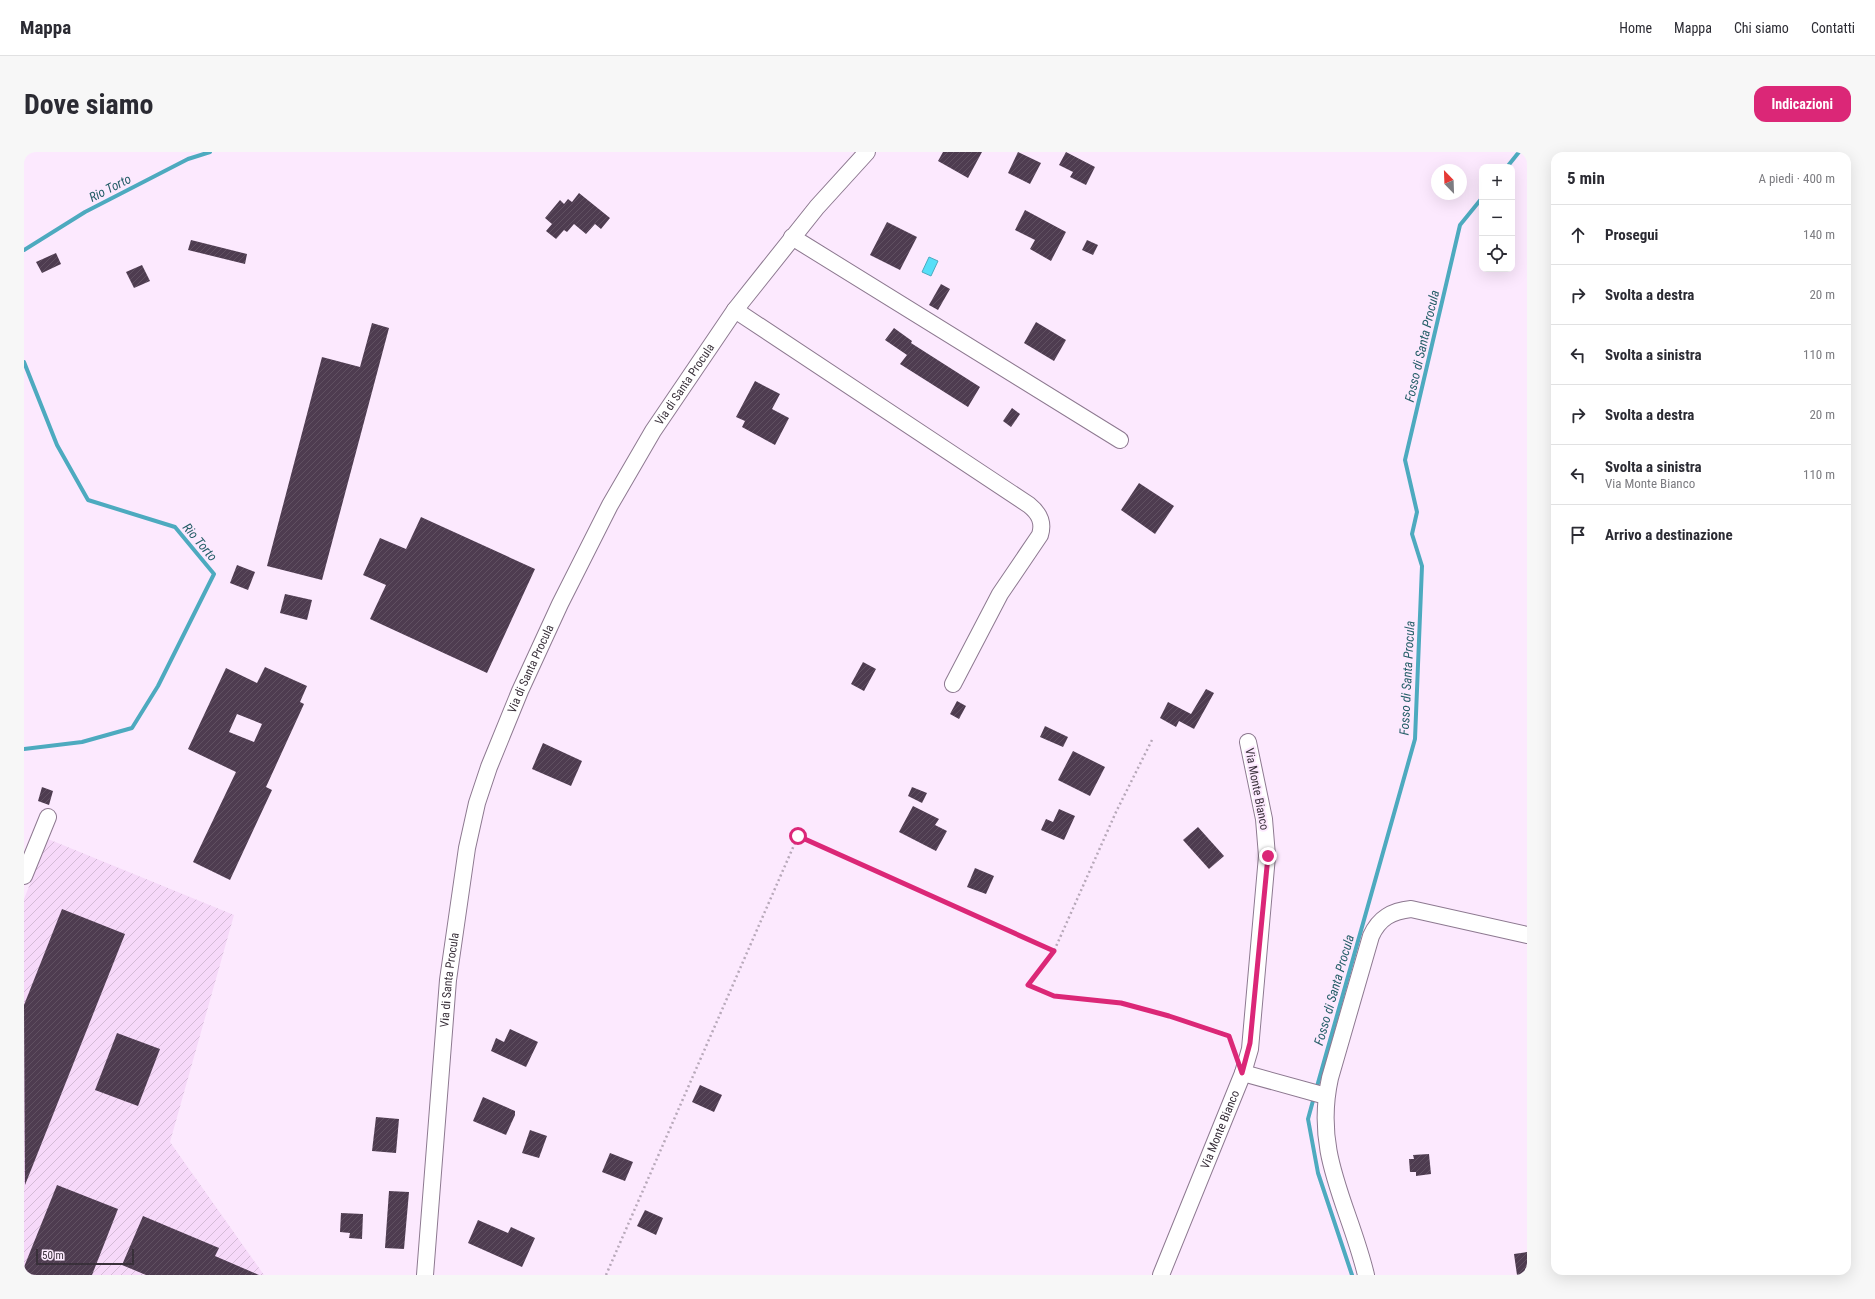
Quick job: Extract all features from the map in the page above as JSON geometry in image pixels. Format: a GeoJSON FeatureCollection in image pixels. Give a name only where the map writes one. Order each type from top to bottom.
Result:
{"type":"FeatureCollection","features":[{"type":"Feature","properties":{"kind":"street","name":"Via di Santa Procula"},"geometry":{"type":"LineString","coordinates":[[425,1275],[448,980],[464,866],[481,791],[520,691],[600,523],[654,431],[735,310],[831,190],[867,152]]}},
{"type":"Feature","properties":{"kind":"street"},"geometry":{"type":"LineString","coordinates":[[792,237],[1120,440]]}},
{"type":"Feature","properties":{"kind":"street"},"geometry":{"type":"LineString","coordinates":[[735,310],[1029,505],[1039,516],[1042,526],[1040,535],[1000,594],[953,684]]}},
{"type":"Feature","properties":{"kind":"street","name":"Via Monte Bianco"},"geometry":{"type":"LineString","coordinates":[[1161,1275],[1242,1073],[1250,1043],[1268,856],[1265,823],[1248,742]]}},
{"type":"Feature","properties":{"kind":"street"},"geometry":{"type":"LineString","coordinates":[[24,876],[48,817]]}},
{"type":"Feature","properties":{"kind":"street"},"geometry":{"type":"LineString","coordinates":[[1366,1275],[1331,1168],[1325,1129],[1326,1096],[1369,941],[1377,924],[1395,911],[1416,909],[1490,928],[1527,935]]}},
{"type":"Feature","properties":{"kind":"street"},"geometry":{"type":"LineString","coordinates":[[1242,1073],[1326,1096]]}},
{"type":"Feature","properties":{"kind":"path"},"geometry":{"type":"LineString","coordinates":[[1152,740],[1116,812],[1054,951],[1028,985],[1054,996],[1121,1003],[1169,1016],[1229,1036],[1242,1073]]}},
{"type":"Feature","properties":{"kind":"path"},"geometry":{"type":"LineString","coordinates":[[606,1275],[798,836],[1054,951]]}},
{"type":"Feature","properties":{"kind":"shaded area"},"geometry":{"type":"Polygon","coordinates":[[[48,839],[234,915],[170,1142],[264,1275],[24,1275],[24,899],[48,839]]]}},
{"type":"Feature","properties":{"kind":"water"},"geometry":{"type":"Polygon","coordinates":[[[929,257],[938,261],[931,276],[922,272],[929,257]]]}},
{"type":"Feature","properties":{"kind":"building"},"geometry":{"type":"Polygon","coordinates":[[[943,152],[982,152],[968,178],[938,161],[943,152]]]}},
{"type":"Feature","properties":{"kind":"building"},"geometry":{"type":"Polygon","coordinates":[[[1018,152],[1041,163],[1030,184],[1008,173],[1018,152]]]}},
{"type":"Feature","properties":{"kind":"building"},"geometry":{"type":"Polygon","coordinates":[[[1066,152],[1095,167],[1086,185],[1070,177],[1073,172],[1059,165],[1066,152]]]}},
{"type":"Feature","properties":{"kind":"building"},"geometry":{"type":"Polygon","coordinates":[[[579,193],[610,218],[601,229],[595,224],[586,234],[574,224],[567,232],[564,230],[556,239],[546,231],[552,224],[545,218],[560,200],[564,204],[568,199],[572,202],[579,193]]]}},
{"type":"Feature","properties":{"kind":"building"},"geometry":{"type":"Polygon","coordinates":[[[1025,210],[1066,232],[1051,261],[1030,249],[1035,240],[1015,230],[1025,210]]]}},
{"type":"Feature","properties":{"kind":"building"},"geometry":{"type":"Polygon","coordinates":[[[887,222],[917,237],[900,270],[870,255],[887,222]]]}},
{"type":"Feature","properties":{"kind":"building"},"geometry":{"type":"Polygon","coordinates":[[[191,240],[247,254],[245,264],[188,250],[191,240]]]}},
{"type":"Feature","properties":{"kind":"building"},"geometry":{"type":"Polygon","coordinates":[[[1087,240],[1098,245],[1093,255],[1082,250],[1087,240]]]}},
{"type":"Feature","properties":{"kind":"building"},"geometry":{"type":"Polygon","coordinates":[[[56,253],[61,264],[42,273],[36,262],[56,253]]]}},
{"type":"Feature","properties":{"kind":"building"},"geometry":{"type":"Polygon","coordinates":[[[142,265],[150,281],[134,288],[126,272],[142,265]]]}},
{"type":"Feature","properties":{"kind":"building"},"geometry":{"type":"Polygon","coordinates":[[[941,284],[950,289],[938,310],[929,305],[941,284]]]}},
{"type":"Feature","properties":{"kind":"building"},"geometry":{"type":"Polygon","coordinates":[[[1036,322],[1066,340],[1054,361],[1024,343],[1036,322]]]}},
{"type":"Feature","properties":{"kind":"building"},"geometry":{"type":"Polygon","coordinates":[[[372,323],[389,328],[322,580],[267,566],[322,357],[360,367],[372,323]]]}},
{"type":"Feature","properties":{"kind":"building"},"geometry":{"type":"Polygon","coordinates":[[[894,328],[912,341],[911,343],[980,387],[968,407],[900,364],[907,355],[885,340],[894,328]]]}},
{"type":"Feature","properties":{"kind":"building"},"geometry":{"type":"Polygon","coordinates":[[[755,381],[780,394],[772,409],[789,418],[775,445],[742,427],[745,421],[736,417],[755,381]]]}},
{"type":"Feature","properties":{"kind":"building"},"geometry":{"type":"Polygon","coordinates":[[[1012,408],[1020,414],[1011,427],[1003,421],[1012,408]]]}},
{"type":"Feature","properties":{"kind":"building"},"geometry":{"type":"Polygon","coordinates":[[[1139,483],[1174,506],[1155,534],[1121,510],[1139,483]]]}},
{"type":"Feature","properties":{"kind":"building"},"geometry":{"type":"Polygon","coordinates":[[[421,517],[535,569],[487,673],[370,619],[386,585],[363,575],[380,538],[406,549],[421,517]]]}},
{"type":"Feature","properties":{"kind":"building"},"geometry":{"type":"Polygon","coordinates":[[[237,565],[255,572],[248,590],[230,583],[237,565]]]}},
{"type":"Feature","properties":{"kind":"building"},"geometry":{"type":"Polygon","coordinates":[[[285,594],[312,600],[307,620],[280,613],[285,594]]]}},
{"type":"Feature","properties":{"kind":"building"},"geometry":{"type":"Polygon","coordinates":[[[863,662],[876,669],[864,691],[851,684],[863,662]]]}},
{"type":"Feature","properties":{"kind":"building"},"geometry":{"type":"Polygon","coordinates":[[[265,667],[307,686],[300,702],[304,704],[266,787],[272,790],[230,880],[193,862],[236,772],[188,749],[226,668],[257,683],[265,667]],[[237,714],[229,732],[254,742],[262,724],[237,714]]]}},
{"type":"Feature","properties":{"kind":"building"},"geometry":{"type":"Polygon","coordinates":[[[1206,689],[1214,693],[1194,729],[1179,721],[1176,727],[1160,718],[1168,702],[1191,714],[1206,689]]]}},
{"type":"Feature","properties":{"kind":"building"},"geometry":{"type":"Polygon","coordinates":[[[957,701],[966,706],[959,719],[950,714],[957,701]]]}},
{"type":"Feature","properties":{"kind":"building"},"geometry":{"type":"Polygon","coordinates":[[[1045,726],[1068,737],[1063,747],[1040,737],[1045,726]]]}},
{"type":"Feature","properties":{"kind":"building"},"geometry":{"type":"Polygon","coordinates":[[[543,743],[582,761],[571,786],[532,769],[543,743]]]}},
{"type":"Feature","properties":{"kind":"building"},"geometry":{"type":"Polygon","coordinates":[[[1073,751],[1105,767],[1090,796],[1058,780],[1073,751]]]}},
{"type":"Feature","properties":{"kind":"building"},"geometry":{"type":"Polygon","coordinates":[[[42,787],[53,791],[49,805],[38,801],[42,787]]]}},
{"type":"Feature","properties":{"kind":"building"},"geometry":{"type":"Polygon","coordinates":[[[912,787],[927,793],[922,803],[908,796],[912,787]]]}},
{"type":"Feature","properties":{"kind":"building"},"geometry":{"type":"Polygon","coordinates":[[[913,806],[939,819],[935,825],[947,831],[936,851],[899,832],[913,806]]]}},
{"type":"Feature","properties":{"kind":"building"},"geometry":{"type":"Polygon","coordinates":[[[1059,809],[1075,816],[1064,840],[1041,830],[1046,819],[1053,822],[1059,809]]]}},
{"type":"Feature","properties":{"kind":"building"},"geometry":{"type":"Polygon","coordinates":[[[1198,827],[1224,856],[1209,869],[1183,840],[1198,827]]]}},
{"type":"Feature","properties":{"kind":"building"},"geometry":{"type":"Polygon","coordinates":[[[975,868],[994,876],[986,894],[967,887],[975,868]]]}},
{"type":"Feature","properties":{"kind":"building"},"geometry":{"type":"Polygon","coordinates":[[[62,909],[125,934],[25,1185],[24,1005],[62,909]]]}},
{"type":"Feature","properties":{"kind":"building"},"geometry":{"type":"Polygon","coordinates":[[[510,1029],[538,1042],[526,1067],[491,1051],[496,1038],[504,1042],[510,1029]]]}},
{"type":"Feature","properties":{"kind":"building"},"geometry":{"type":"Polygon","coordinates":[[[117,1033],[160,1049],[138,1106],[95,1090],[117,1033]]]}},
{"type":"Feature","properties":{"kind":"building"},"geometry":{"type":"Polygon","coordinates":[[[700,1085],[722,1095],[714,1112],[692,1102],[700,1085]]]}},
{"type":"Feature","properties":{"kind":"building"},"geometry":{"type":"Polygon","coordinates":[[[483,1097],[515,1111],[515,1115],[506,1135],[473,1121],[483,1097]]]}},
{"type":"Feature","properties":{"kind":"building"},"geometry":{"type":"Polygon","coordinates":[[[376,1117],[399,1119],[396,1153],[372,1151],[376,1117]]]}},
{"type":"Feature","properties":{"kind":"building"},"geometry":{"type":"Polygon","coordinates":[[[530,1130],[547,1136],[539,1158],[522,1153],[530,1130]]]}},
{"type":"Feature","properties":{"kind":"building"},"geometry":{"type":"Polygon","coordinates":[[[610,1153],[633,1162],[625,1181],[602,1172],[610,1153]]]}},
{"type":"Feature","properties":{"kind":"building"},"geometry":{"type":"Polygon","coordinates":[[[1429,1154],[1431,1174],[1416,1176],[1416,1172],[1410,1172],[1409,1159],[1414,1159],[1413,1155],[1429,1154]]]}},
{"type":"Feature","properties":{"kind":"building"},"geometry":{"type":"Polygon","coordinates":[[[57,1185],[118,1209],[92,1275],[24,1275],[24,1267],[57,1185]]]}},
{"type":"Feature","properties":{"kind":"building"},"geometry":{"type":"Polygon","coordinates":[[[389,1191],[409,1192],[404,1249],[385,1248],[389,1191]]]}},
{"type":"Feature","properties":{"kind":"building"},"geometry":{"type":"Polygon","coordinates":[[[645,1210],[663,1218],[656,1235],[637,1226],[645,1210]]]}},
{"type":"Feature","properties":{"kind":"building"},"geometry":{"type":"Polygon","coordinates":[[[341,1213],[363,1214],[362,1239],[349,1238],[350,1233],[340,1232],[341,1213]]]}},
{"type":"Feature","properties":{"kind":"building"},"geometry":{"type":"Polygon","coordinates":[[[143,1216],[219,1248],[215,1256],[259,1275],[146,1275],[122,1265],[143,1216]]]}},
{"type":"Feature","properties":{"kind":"building"},"geometry":{"type":"Polygon","coordinates":[[[478,1220],[508,1233],[511,1227],[535,1238],[522,1267],[468,1243],[478,1220]]]}},
{"type":"Feature","properties":{"kind":"building"},"geometry":{"type":"Polygon","coordinates":[[[1527,1252],[1527,1275],[1517,1275],[1514,1254],[1527,1252]]]}},
{"type":"Feature","properties":{"kind":"waterway","name":"Rio Torto"},"geometry":{"type":"LineString","coordinates":[[24,250],[85,212],[188,159],[210,152]]}},
{"type":"Feature","properties":{"kind":"waterway","name":"Fosso di Santa Procula"},"geometry":{"type":"LineString","coordinates":[[1509,164],[1519,152]]}},
{"type":"Feature","properties":{"kind":"waterway","name":"Fosso di Santa Procula"},"geometry":{"type":"LineString","coordinates":[[1316,1090],[1415,739],[1422,566],[1412,534],[1417,512],[1405,460],[1460,225],[1480,200]]}},
{"type":"Feature","properties":{"kind":"waterway","name":"Rio Torto"},"geometry":{"type":"LineString","coordinates":[[24,362],[57,445],[88,500],[175,527],[214,574],[158,686],[132,728],[82,742],[24,749]]}},
{"type":"Feature","properties":{"kind":"waterway","name":"Fosso di Santa Procula"},"geometry":{"type":"LineString","coordinates":[[1314,1097],[1308,1119],[1318,1173],[1352,1275]]}},
{"type":"Feature","properties":{"kind":"route"},"geometry":{"type":"LineString","coordinates":[[798,836],[1054,951],[1028,985],[1054,996],[1121,1003],[1169,1016],[1229,1036],[1242,1073],[1250,1049],[1268,856]]}}]}
